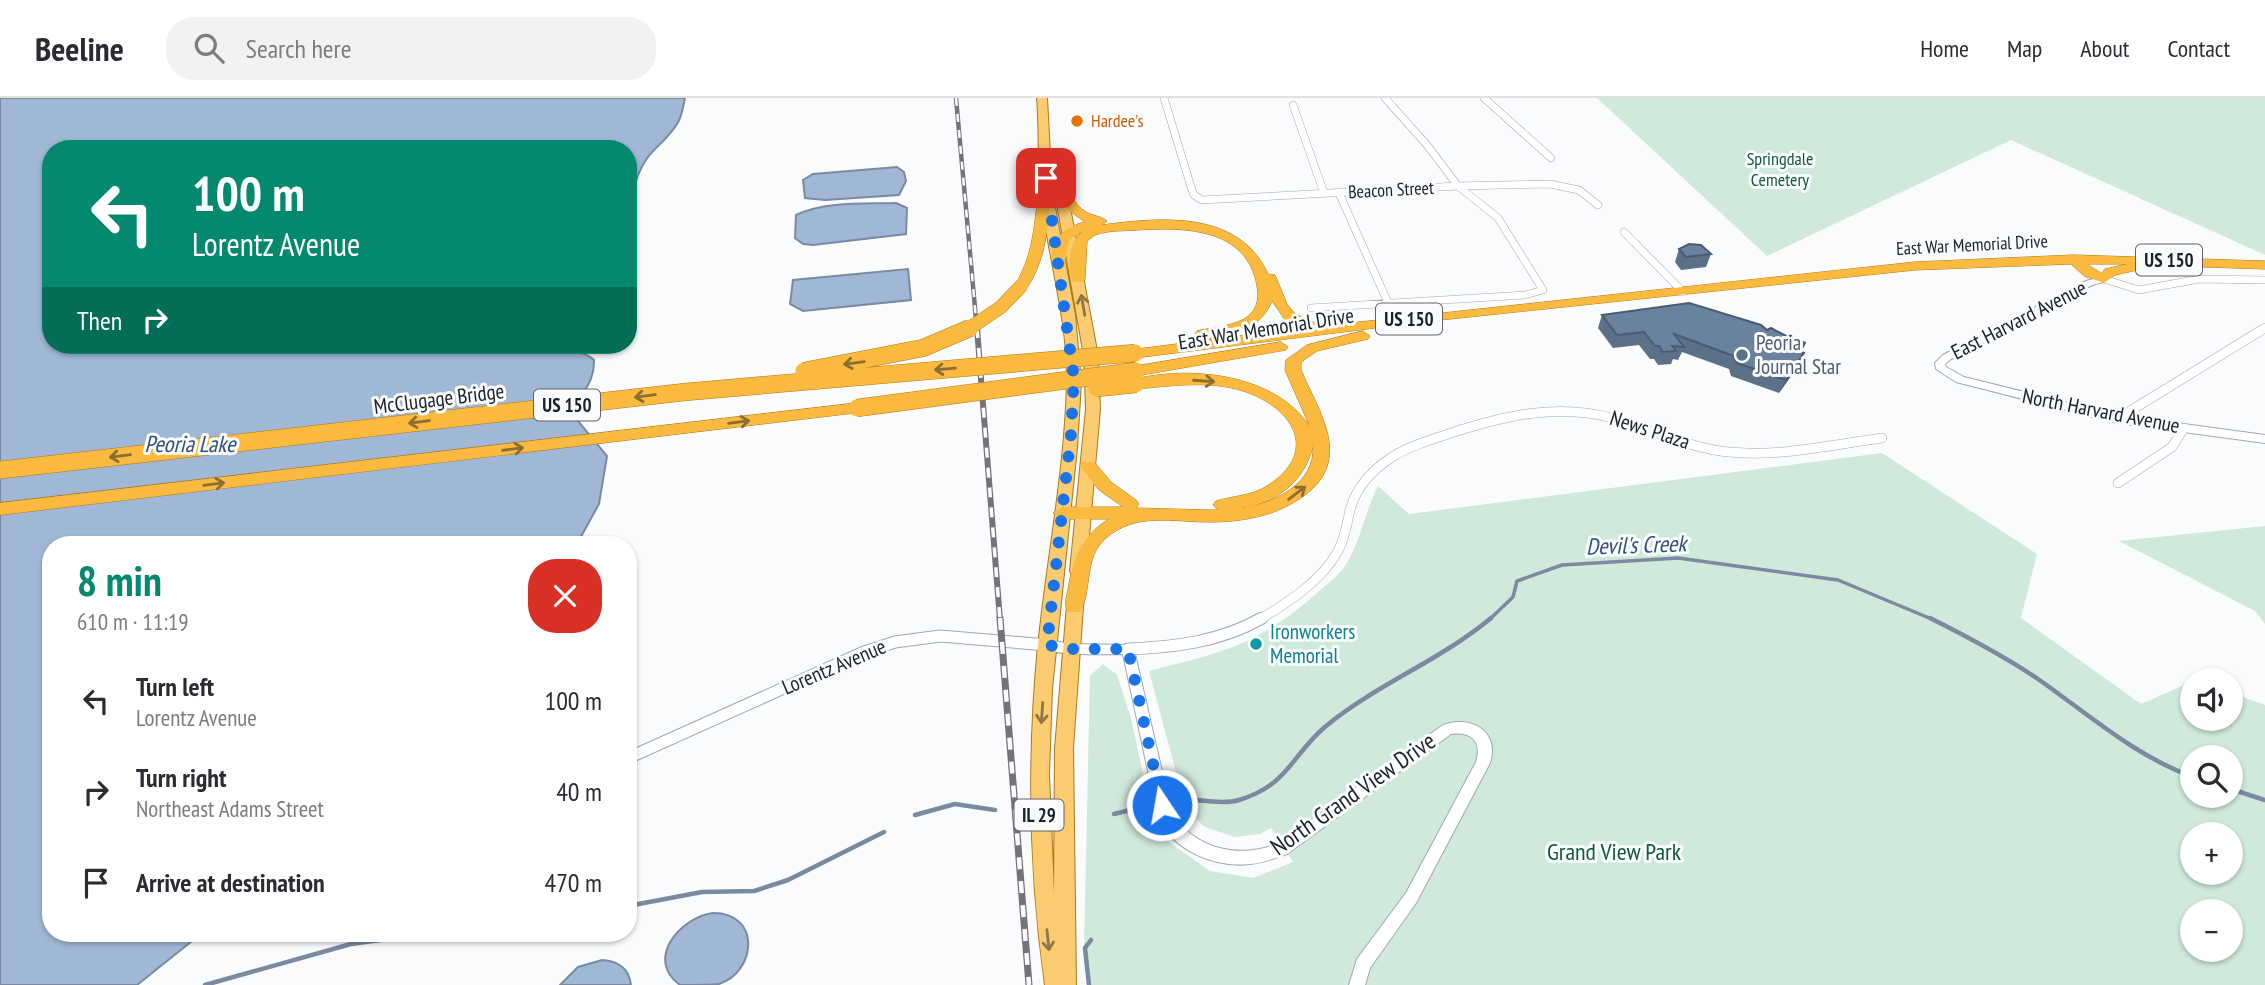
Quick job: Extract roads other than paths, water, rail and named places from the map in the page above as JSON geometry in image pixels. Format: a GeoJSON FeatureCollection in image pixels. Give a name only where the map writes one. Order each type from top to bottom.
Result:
{"type":"FeatureCollection","features":[{"type":"Feature","properties":{"kind":"highway"},"geometry":{"type":"LineString","coordinates":[[1052,175],[1069,205],[1087,219],[1211,225],[1233,232],[1249,243],[1262,259],[1283,312],[1296,323],[1316,327],[1390,326]]}},
{"type":"Feature","properties":{"kind":"highway"},"geometry":{"type":"LineString","coordinates":[[685,392],[870,360],[930,346],[1000,311],[1023,285],[1038,250],[1052,175]]}},
{"type":"Feature","properties":{"kind":"highway"},"geometry":{"type":"LineString","coordinates":[[1059,265],[1059,248],[1070,231],[1087,225],[1166,221]]}},
{"type":"Feature","properties":{"kind":"highway"},"geometry":{"type":"LineString","coordinates":[[1078,279],[1077,257],[1080,240],[1090,232],[1102,229],[1197,226],[1228,236],[1251,254],[1266,295],[1261,312],[1252,319],[1223,331],[1135,349]]}},
{"type":"Feature","properties":{"kind":"highway"},"geometry":{"type":"LineString","coordinates":[[2073,259],[2089,278],[2104,279],[2110,272],[2135,267],[2222,262]]}},
{"type":"Feature","properties":{"kind":"highway","name":"East War Memorial Drive"},"geometry":{"type":"LineString","coordinates":[[1135,349],[1390,326],[1599,298],[1683,292],[1915,267],[2073,259],[2265,265]]}},
{"type":"Feature","properties":{"kind":"highway"},"geometry":{"type":"LineString","coordinates":[[1063,507],[1166,514],[1245,514],[1271,508],[1299,492],[1317,471],[1322,445],[1293,370],[1294,360],[1303,352],[1325,344],[1390,326]]}},
{"type":"Feature","properties":{"kind":"highway","name":"East War Memorial Drive"},"geometry":{"type":"LineString","coordinates":[[1136,377],[1390,326]]}},
{"type":"Feature","properties":{"kind":"highway","name":"McClugage Bridge"},"geometry":{"type":"LineString","coordinates":[[0,470],[685,392],[1135,349]]}},
{"type":"Feature","properties":{"kind":"highway"},"geometry":{"type":"LineString","coordinates":[[1084,508],[1130,504],[1225,505],[1259,498],[1276,490],[1299,470],[1305,446],[1303,434],[1291,413],[1279,402],[1254,390],[1201,381],[1136,377]]}},
{"type":"Feature","properties":{"kind":"highway","name":"US 150"},"geometry":{"type":"LineString","coordinates":[[0,509],[1136,377]]}},
{"type":"Feature","properties":{"kind":"highway"},"geometry":{"type":"LineString","coordinates":[[1088,466],[1105,486],[1130,504]]}},
{"type":"Feature","properties":{"kind":"highway"},"geometry":{"type":"LineString","coordinates":[[1074,607],[1083,558],[1093,537],[1109,526],[1130,518],[1166,514]]}},
{"type":"Feature","properties":{"kind":"main road","name":"IL 29"},"geometry":{"type":"LineString","coordinates":[[1042,98],[1052,175],[1070,231],[1091,356],[1093,386],[1064,762],[1063,906],[1066,985]]}},
{"type":"Feature","properties":{"kind":"main road","name":"IL 29"},"geometry":{"type":"LineString","coordinates":[[1052,175],[1048,201],[1074,378],[1047,645],[1039,769],[1039,829],[1055,985]]}},
{"type":"Feature","properties":{"kind":"street","name":"Beacon Street"},"geometry":{"type":"LineString","coordinates":[[1164,98],[1191,187],[1194,195],[1202,201],[1458,186],[1550,184],[1579,190],[1598,205]]}},
{"type":"Feature","properties":{"kind":"street"},"geometry":{"type":"LineString","coordinates":[[1311,308],[1525,295],[1543,290],[1500,220],[1458,186],[1427,145],[1385,98]]}},
{"type":"Feature","properties":{"kind":"street"},"geometry":{"type":"LineString","coordinates":[[1484,98],[1551,158]]}},
{"type":"Feature","properties":{"kind":"street"},"geometry":{"type":"LineString","coordinates":[[1293,106],[1324,193]]}},
{"type":"Feature","properties":{"kind":"street"},"geometry":{"type":"LineString","coordinates":[[1339,193],[1389,304]]}},
{"type":"Feature","properties":{"kind":"street"},"geometry":{"type":"LineString","coordinates":[[1624,232],[1683,292]]}},
{"type":"Feature","properties":{"kind":"street","name":"East Harvard Avenue"},"geometry":{"type":"LineString","coordinates":[[1941,369],[1940,363],[1947,357],[2089,278]]}},
{"type":"Feature","properties":{"kind":"street"},"geometry":{"type":"LineString","coordinates":[[2104,279],[2134,290],[2199,279],[2265,280]]}},
{"type":"Feature","properties":{"kind":"street"},"geometry":{"type":"LineString","coordinates":[[2117,419],[2265,328]]}},
{"type":"Feature","properties":{"kind":"street","name":"North Harvard Avenue"},"geometry":{"type":"LineString","coordinates":[[1941,369],[1959,380],[2117,419],[2265,439]]}},
{"type":"Feature","properties":{"kind":"street","name":"News Plaza"},"geometry":{"type":"LineString","coordinates":[[1421,443],[1516,414],[1562,408],[1596,413],[1696,446],[1728,452],[1760,453],[1882,438]]}},
{"type":"Feature","properties":{"kind":"street"},"geometry":{"type":"LineString","coordinates":[[2118,483],[2172,447],[2184,428]]}},
{"type":"Feature","properties":{"kind":"street","name":"Lorentz Avenue"},"geometry":{"type":"LineString","coordinates":[[637,754],[864,652],[895,642],[940,636],[1071,649],[1128,649],[1169,648],[1219,639],[1264,619],[1316,579],[1338,552],[1345,538],[1352,504],[1366,480],[1394,456],[1421,443]]}},
{"type":"Feature","properties":{"kind":"street","name":"North Grand View Drive"},"geometry":{"type":"LineString","coordinates":[[1128,649],[1165,817],[1180,836],[1212,854],[1238,859],[1263,856],[1297,838],[1444,731],[1459,726],[1478,733],[1487,747],[1483,763],[1407,904],[1363,964],[1357,985]]}},
{"type":"Feature","properties":{"kind":"water","name":"Peoria Lake"},"geometry":{"type":"Polygon","coordinates":[[[0,98],[685,98],[679,121],[650,155],[637,178],[637,140],[42,140],[42,354],[586,354],[594,360],[594,369],[573,415],[607,456],[599,504],[581,536],[42,536],[42,942],[191,942],[137,985],[0,985],[0,98]]]}},
{"type":"Feature","properties":{"kind":"water"},"geometry":{"type":"Polygon","coordinates":[[[897,167],[904,172],[906,181],[899,195],[825,200],[805,198],[803,180],[813,174],[897,167]]]}},
{"type":"Feature","properties":{"kind":"water"},"geometry":{"type":"Polygon","coordinates":[[[896,203],[907,208],[906,234],[813,245],[803,244],[795,238],[796,215],[807,211],[845,204],[896,203]]]}},
{"type":"Feature","properties":{"kind":"water"},"geometry":{"type":"Polygon","coordinates":[[[908,269],[911,300],[803,311],[790,304],[793,280],[908,269]]]}},
{"type":"Feature","properties":{"kind":"water"},"geometry":{"type":"Polygon","coordinates":[[[713,913],[729,916],[740,922],[746,932],[748,944],[741,968],[731,978],[719,984],[680,985],[670,975],[665,963],[671,941],[689,922],[713,913]]]}},
{"type":"Feature","properties":{"kind":"water"},"geometry":{"type":"Polygon","coordinates":[[[602,960],[622,966],[631,985],[560,985],[578,967],[602,960]]]}},
{"type":"Feature","properties":{"kind":"waterway","name":"Devil's Creek"},"geometry":{"type":"LineString","coordinates":[[1489,620],[1513,597],[1517,581],[1562,565],[1678,558],[1838,580],[1933,620]]}},
{"type":"Feature","properties":{"kind":"waterway","name":"Devil's Creek"},"geometry":{"type":"LineString","coordinates":[[1167,801],[1175,798],[1233,801],[1256,794],[1280,777],[1315,737],[1346,711],[1451,647],[1491,618]]}},
{"type":"Feature","properties":{"kind":"waterway","name":"Devil's Creek"},"geometry":{"type":"LineString","coordinates":[[1933,620],[1986,647],[2038,679],[2132,746],[2180,771]]}},
{"type":"Feature","properties":{"kind":"waterway","name":"Devil's Creek"},"geometry":{"type":"LineString","coordinates":[[2243,793],[2265,800]]}},
{"type":"Feature","properties":{"kind":"waterway","name":"Devil's Creek"},"geometry":{"type":"LineString","coordinates":[[1114,814],[1159,803]]}},
{"type":"Feature","properties":{"kind":"waterway","name":"Devil's Creek"},"geometry":{"type":"LineString","coordinates":[[915,815],[955,804],[995,810]]}},
{"type":"Feature","properties":{"kind":"waterway","name":"Devil's Creek"},"geometry":{"type":"LineString","coordinates":[[637,904],[702,892],[754,891],[788,880],[884,832]]}},
{"type":"Feature","properties":{"kind":"waterway"},"geometry":{"type":"LineString","coordinates":[[1089,985],[1085,948],[1091,940]]}},
{"type":"Feature","properties":{"kind":"waterway","name":"Devil's Creek"},"geometry":{"type":"LineString","coordinates":[[205,985],[366,942]]}},
{"type":"Feature","properties":{"kind":"railway"},"geometry":{"type":"LineString","coordinates":[[956,98],[977,330]]}},
{"type":"Feature","properties":{"kind":"railway"},"geometry":{"type":"LineString","coordinates":[[977,328],[1000,620]]}},
{"type":"Feature","properties":{"kind":"railway"},"geometry":{"type":"LineString","coordinates":[[1000,618],[1029,985]]}},
{"type":"Feature","properties":{"kind":"place","name":"Hardee's"},"geometry":{"type":"Point","coordinates":[1077,121]}},
{"type":"Feature","properties":{"kind":"place","name":"Peoria Journal Star"},"geometry":{"type":"Point","coordinates":[1742,355]}},
{"type":"Feature","properties":{"kind":"place","name":"Ironworkers Memorial"},"geometry":{"type":"Point","coordinates":[1256,644]}},
{"type":"Feature","properties":{"kind":"park label","name":"Springdale Cemetery"},"geometry":{"type":"Point","coordinates":[1780,169]}},
{"type":"Feature","properties":{"kind":"park label","name":"Grand View Park"},"geometry":{"type":"Point","coordinates":[1614,852]}}]}
